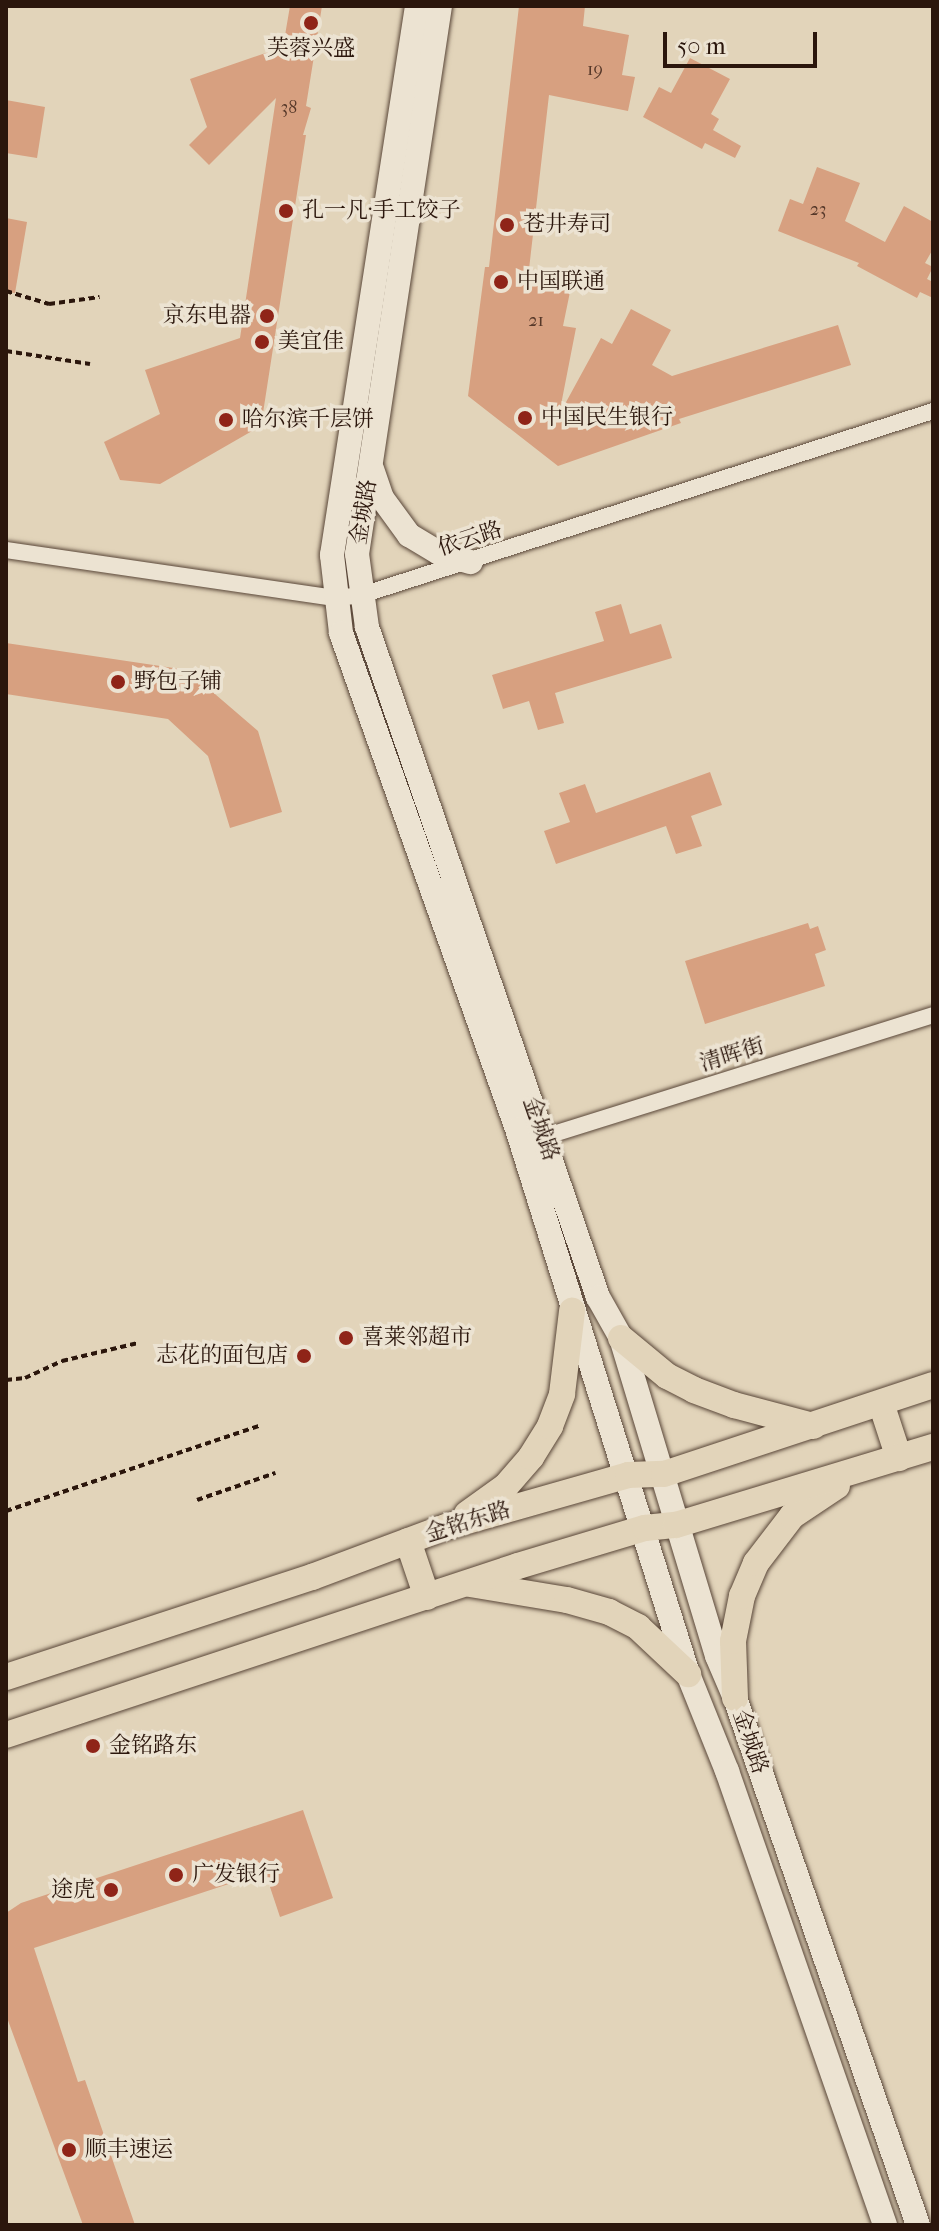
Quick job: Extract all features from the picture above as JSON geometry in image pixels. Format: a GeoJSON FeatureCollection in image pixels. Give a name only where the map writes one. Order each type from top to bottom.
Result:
{"type":"FeatureCollection","features":[{"type":"Feature","properties":{"kind":"main road"},"geometry":{"type":"LineString","coordinates":[[446,1527],[484,1505],[506,1486],[531,1457],[550,1426],[562,1394],[572,1311]]}},
{"type":"Feature","properties":{"kind":"main road"},"geometry":{"type":"LineString","coordinates":[[621,1338],[667,1376],[694,1390],[734,1405],[813,1426]]}},
{"type":"Feature","properties":{"kind":"main road","name":"金铭东路"},"geometry":{"type":"LineString","coordinates":[[6,1677],[312,1577],[446,1527],[628,1475],[664,1474],[933,1385]]}},
{"type":"Feature","properties":{"kind":"main road"},"geometry":{"type":"LineString","coordinates":[[881,1403],[899,1458]]}},
{"type":"Feature","properties":{"kind":"main road"},"geometry":{"type":"LineString","coordinates":[[6,1735],[467,1583],[645,1528],[676,1525],[933,1447]]}},
{"type":"Feature","properties":{"kind":"main road"},"geometry":{"type":"LineString","coordinates":[[735,1698],[733,1641],[742,1596],[756,1563],[792,1516],[861,1470]]}},
{"type":"Feature","properties":{"kind":"main road"},"geometry":{"type":"LineString","coordinates":[[408,1541],[427,1597]]}},
{"type":"Feature","properties":{"kind":"main road"},"geometry":{"type":"LineString","coordinates":[[467,1583],[567,1600],[609,1612],[638,1627],[688,1674]]}},
{"type":"Feature","properties":{"kind":"street","name":"金城路"},"geometry":{"type":"LineString","coordinates":[[417,6],[332,555],[341,633],[517,1129],[572,1311],[645,1528],[688,1674],[727,1771],[885,2225]]}},
{"type":"Feature","properties":{"kind":"street","name":"金城路"},"geometry":{"type":"LineString","coordinates":[[440,6],[357,554],[372,646],[598,1297],[621,1338],[717,1656],[735,1698],[918,2225]]}},
{"type":"Feature","properties":{"kind":"street","name":"依云路"},"geometry":{"type":"LineString","coordinates":[[6,550],[337,598],[362,595],[932,416]]}},
{"type":"Feature","properties":{"kind":"street"},"geometry":{"type":"LineString","coordinates":[[371,467],[382,498],[409,535],[439,553],[471,562]]}},
{"type":"Feature","properties":{"kind":"street","name":"清晖街"},"geometry":{"type":"LineString","coordinates":[[544,1137],[933,1015]]}},
{"type":"Feature","properties":{"kind":"path"},"geometry":{"type":"LineString","coordinates":[[6,291],[49,304],[100,297]]}},
{"type":"Feature","properties":{"kind":"path"},"geometry":{"type":"LineString","coordinates":[[6,351],[90,364]]}},
{"type":"Feature","properties":{"kind":"path"},"geometry":{"type":"LineString","coordinates":[[6,1380],[25,1378],[62,1361],[138,1343]]}},
{"type":"Feature","properties":{"kind":"path"},"geometry":{"type":"LineString","coordinates":[[6,1511],[259,1426]]}},
{"type":"Feature","properties":{"kind":"path"},"geometry":{"type":"LineString","coordinates":[[197,1500],[275,1473]]}},
{"type":"Feature","properties":{"kind":"building"},"geometry":{"type":"Polygon","coordinates":[[[290,6],[322,6],[306,106],[311,108],[303,135],[306,135],[261,426],[160,484],[120,480],[104,442],[160,414],[145,370],[240,338],[276,98],[209,165],[189,145],[207,127],[190,79],[283,47],[290,6]]]}},
{"type":"Feature","properties":{"kind":"building"},"geometry":{"type":"Polygon","coordinates":[[[519,6],[585,6],[583,26],[629,35],[622,75],[635,77],[628,111],[549,95],[528,278],[571,287],[563,326],[576,328],[559,415],[601,338],[612,344],[631,309],[671,330],[652,365],[672,376],[838,325],[851,365],[679,419],[681,423],[558,466],[468,396],[485,267],[489,267],[519,6]]]}},
{"type":"Feature","properties":{"kind":"building"},"geometry":{"type":"Polygon","coordinates":[[[690,58],[730,79],[711,114],[719,119],[713,130],[741,146],[735,158],[705,143],[702,149],[643,117],[659,87],[671,93],[690,58]]]}},
{"type":"Feature","properties":{"kind":"building"},"geometry":{"type":"Polygon","coordinates":[[[6,100],[45,107],[37,158],[6,153],[6,100]]]}},
{"type":"Feature","properties":{"kind":"building"},"geometry":{"type":"Polygon","coordinates":[[[817,167],[860,183],[845,221],[885,242],[904,206],[933,222],[933,249],[925,263],[933,267],[927,279],[933,282],[933,298],[920,292],[917,298],[857,266],[859,263],[778,231],[790,199],[803,204],[817,167]]]}},
{"type":"Feature","properties":{"kind":"building"},"geometry":{"type":"Polygon","coordinates":[[[6,218],[27,222],[15,293],[6,292],[6,218]]]}},
{"type":"Feature","properties":{"kind":"building"},"geometry":{"type":"Polygon","coordinates":[[[621,604],[630,634],[661,624],[672,658],[555,693],[564,723],[538,730],[529,701],[503,709],[492,675],[604,641],[595,612],[621,604]]]}},
{"type":"Feature","properties":{"kind":"building"},"geometry":{"type":"Polygon","coordinates":[[[6,643],[187,670],[258,731],[282,812],[230,828],[208,756],[168,719],[6,694],[6,643]]]}},
{"type":"Feature","properties":{"kind":"building"},"geometry":{"type":"Polygon","coordinates":[[[710,772],[722,805],[691,816],[702,846],[676,854],[666,826],[556,864],[544,831],[570,822],[559,793],[585,784],[596,813],[710,772]]]}},
{"type":"Feature","properties":{"kind":"building"},"geometry":{"type":"Polygon","coordinates":[[[808,923],[810,929],[818,926],[826,950],[815,954],[825,986],[705,1024],[685,961],[808,923]]]}},
{"type":"Feature","properties":{"kind":"building"},"geometry":{"type":"Polygon","coordinates":[[[303,1810],[333,1898],[280,1917],[265,1872],[34,1948],[78,2082],[85,2080],[135,2225],[83,2225],[6,2015],[6,1913],[21,1903],[303,1810]]]}},
{"type":"Feature","properties":{"kind":"place","name":"芙蓉兴盛"},"geometry":{"type":"Point","coordinates":[311,23]}},
{"type":"Feature","properties":{"kind":"place","name":"孔一凡·手工饺子"},"geometry":{"type":"Point","coordinates":[286,211]}},
{"type":"Feature","properties":{"kind":"place","name":"苍井寿司"},"geometry":{"type":"Point","coordinates":[507,225]}},
{"type":"Feature","properties":{"kind":"place","name":"中国联通"},"geometry":{"type":"Point","coordinates":[501,282]}},
{"type":"Feature","properties":{"kind":"place","name":"京东电器"},"geometry":{"type":"Point","coordinates":[267,316]}},
{"type":"Feature","properties":{"kind":"place","name":"美宜佳"},"geometry":{"type":"Point","coordinates":[262,342]}},
{"type":"Feature","properties":{"kind":"place","name":"中国民生银行"},"geometry":{"type":"Point","coordinates":[525,418]}},
{"type":"Feature","properties":{"kind":"place","name":"哈尔滨千层饼"},"geometry":{"type":"Point","coordinates":[226,420]}},
{"type":"Feature","properties":{"kind":"place","name":"野包子铺"},"geometry":{"type":"Point","coordinates":[118,682]}},
{"type":"Feature","properties":{"kind":"place","name":"喜莱邻超市"},"geometry":{"type":"Point","coordinates":[346,1338]}},
{"type":"Feature","properties":{"kind":"place","name":"志花的面包店"},"geometry":{"type":"Point","coordinates":[304,1356]}},
{"type":"Feature","properties":{"kind":"place","name":"金铭路东"},"geometry":{"type":"Point","coordinates":[93,1746]}},
{"type":"Feature","properties":{"kind":"place","name":"广发银行"},"geometry":{"type":"Point","coordinates":[176,1875]}},
{"type":"Feature","properties":{"kind":"place","name":"途虎"},"geometry":{"type":"Point","coordinates":[111,1890]}},
{"type":"Feature","properties":{"kind":"place","name":"顺丰速运"},"geometry":{"type":"Point","coordinates":[69,2150]}}]}
